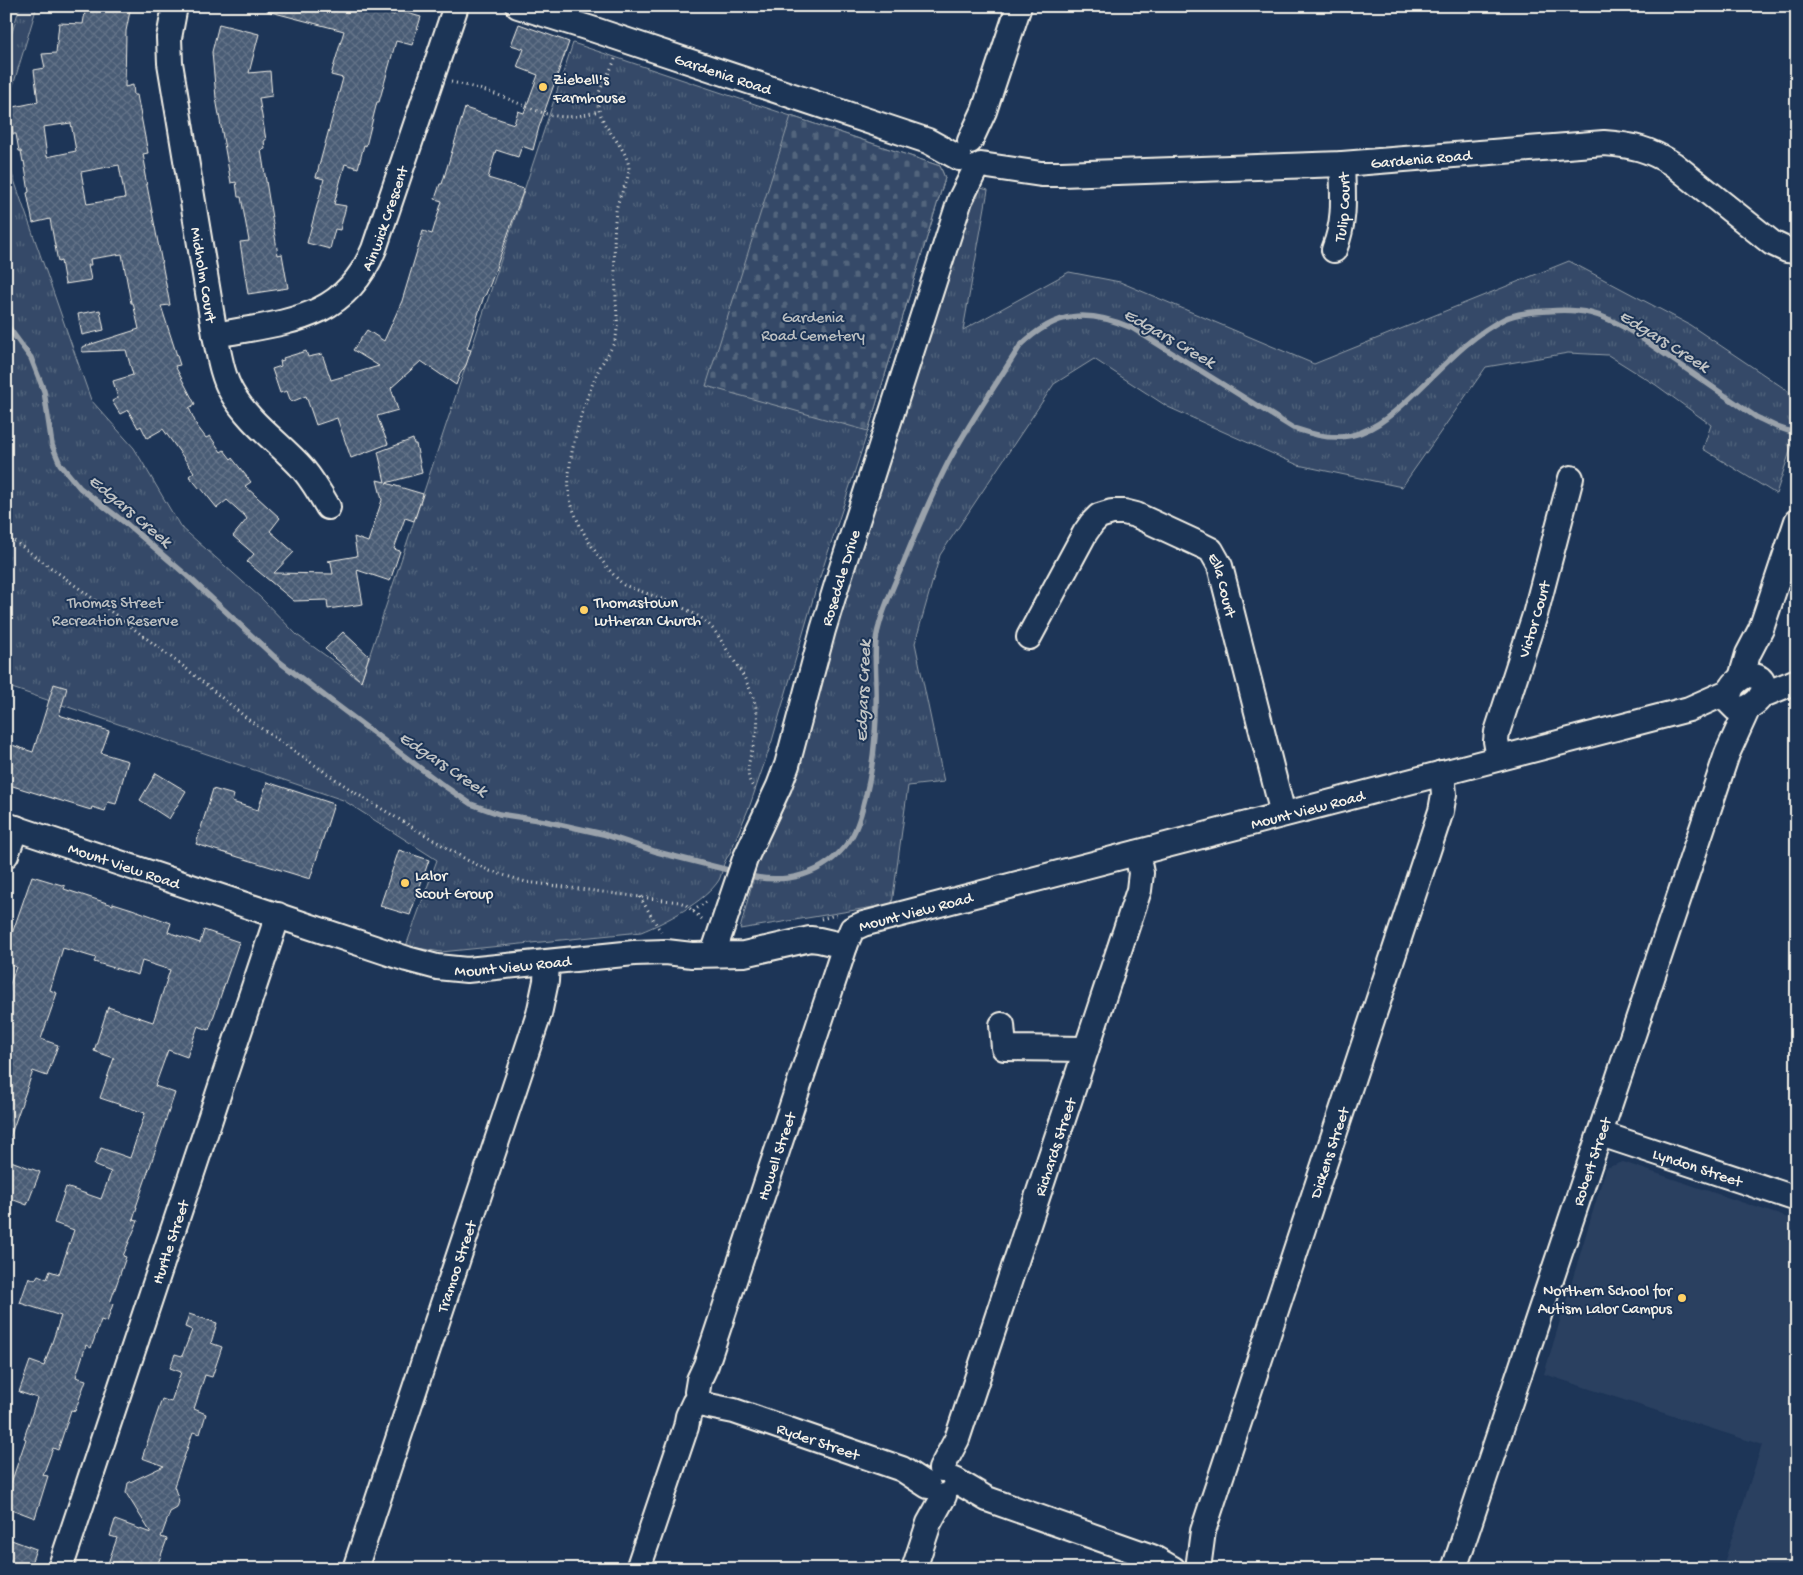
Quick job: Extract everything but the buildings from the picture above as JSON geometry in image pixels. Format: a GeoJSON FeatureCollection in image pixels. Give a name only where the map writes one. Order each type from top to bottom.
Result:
{"type":"FeatureCollection","features":[{"type":"Feature","properties":{"kind":"street","name":"Midholm Court"},"geometry":{"type":"LineString","coordinates":[[175,6],[169,38],[170,63],[215,335],[224,372],[231,391],[241,408],[261,430],[302,468],[316,485],[328,507]]}},
{"type":"Feature","properties":{"kind":"street","name":"Ainwick Crescent"},"geometry":{"type":"LineString","coordinates":[[215,335],[308,316],[327,307],[344,295],[358,279],[368,265],[374,249],[456,6]]}},
{"type":"Feature","properties":{"kind":"street","name":"Gardenia Road"},"geometry":{"type":"LineString","coordinates":[[518,6],[928,142],[972,154],[1012,169],[1041,174],[1342,164],[1595,144],[1625,144],[1656,154],[1673,164],[1772,243],[1787,250],[1797,252]]}},
{"type":"Feature","properties":{"kind":"street","name":"Rosedale Drive"},"geometry":{"type":"LineString","coordinates":[[713,954],[746,860],[787,765],[838,579],[960,200],[984,111],[1018,6]]}},
{"type":"Feature","properties":{"kind":"street","name":"Tulip Court"},"geometry":{"type":"LineString","coordinates":[[1334,250],[1340,235],[1343,219],[1342,164]]}},
{"type":"Feature","properties":{"kind":"street","name":"Victor Court"},"geometry":{"type":"LineString","coordinates":[[1499,758],[1496,741],[1497,732],[1535,615],[1571,478]]}},
{"type":"Feature","properties":{"kind":"street","name":"Ella Court"},"geometry":{"type":"LineString","coordinates":[[1028,637],[1084,533],[1100,516],[1112,512],[1136,514],[1211,550],[1220,566],[1284,814]]}},
{"type":"Feature","properties":{"kind":"street","name":"Robert Street"},"geometry":{"type":"LineString","coordinates":[[1454,1569],[1727,754],[1746,693],[1748,654],[1761,628],[1797,521]]}},
{"type":"Feature","properties":{"kind":"street","name":"Mount View Road"},"geometry":{"type":"LineString","coordinates":[[11,827],[407,959],[437,967],[467,970],[626,953],[744,954],[810,939],[845,946],[852,930],[864,924],[1797,681]]}},
{"type":"Feature","properties":{"kind":"street","name":"Dickens Street"},"geometry":{"type":"LineString","coordinates":[[1190,1565],[1203,1531],[1441,811],[1444,794],[1442,773]]}},
{"type":"Feature","properties":{"kind":"street"},"geometry":{"type":"LineString","coordinates":[[6,856],[11,827]]}},
{"type":"Feature","properties":{"kind":"street","name":"Richards Street"},"geometry":{"type":"LineString","coordinates":[[914,1569],[1141,881],[1137,853]]}},
{"type":"Feature","properties":{"kind":"street","name":"Hurtle Street"},"geometry":{"type":"LineString","coordinates":[[60,1569],[278,915]]}},
{"type":"Feature","properties":{"kind":"street","name":"Howell Street"},"geometry":{"type":"LineString","coordinates":[[638,1569],[686,1427],[688,1416],[702,1399],[706,1365],[845,946]]}},
{"type":"Feature","properties":{"kind":"street","name":"Tramoo Street"},"geometry":{"type":"LineString","coordinates":[[355,1569],[539,1014],[546,981],[547,962]]}},
{"type":"Feature","properties":{"kind":"street"},"geometry":{"type":"LineString","coordinates":[[1002,1025],[1004,1048],[1086,1049]]}},
{"type":"Feature","properties":{"kind":"street","name":"Lyndon Street"},"geometry":{"type":"LineString","coordinates":[[1601,1134],[1797,1199]]}},
{"type":"Feature","properties":{"kind":"street","name":"Ryder Street"},"geometry":{"type":"LineString","coordinates":[[702,1399],[1152,1556],[1190,1565]]}},
{"type":"Feature","properties":{"kind":"path"},"geometry":{"type":"LineString","coordinates":[[622,39],[612,69],[600,93],[598,111],[624,154],[629,169],[616,209],[614,227],[616,338],[592,385],[572,452],[568,469],[571,505],[600,559],[614,576],[624,585],[696,614],[707,622],[744,675],[753,699],[757,729],[748,772],[748,782],[757,791]]}},
{"type":"Feature","properties":{"kind":"path"},"geometry":{"type":"LineString","coordinates":[[450,82],[480,89],[507,98],[526,108],[553,116],[581,116],[598,111]]}},
{"type":"Feature","properties":{"kind":"path"},"geometry":{"type":"LineString","coordinates":[[6,535],[188,670],[249,720],[357,794],[467,860],[504,876],[550,886],[679,902],[693,910]]}},
{"type":"Feature","properties":{"kind":"path"},"geometry":{"type":"LineString","coordinates":[[640,896],[660,930],[666,952]]}},
{"type":"Feature","properties":{"kind":"shaded area","name":"Northern School for Autism Lalor Campus"},"geometry":{"type":"Polygon","coordinates":[[[1623,1162],[1797,1221],[1797,1569],[1722,1569],[1762,1445],[1544,1374],[1606,1168],[1623,1162]]]}},
{"type":"Feature","properties":{"kind":"green space"},"geometry":{"type":"Polygon","coordinates":[[[20,6],[37,6],[6,109],[6,52],[20,6]]]}},
{"type":"Feature","properties":{"kind":"green space","name":"Thomas Street Recreation Reserve"},"geometry":{"type":"Polygon","coordinates":[[[573,43],[940,166],[945,178],[868,431],[815,592],[772,741],[750,805],[725,861],[719,880],[705,896],[695,903],[661,923],[641,932],[441,952],[406,946],[437,860],[343,800],[6,686],[6,157],[91,400],[134,448],[180,526],[260,597],[297,635],[361,681],[573,43]]]}},
{"type":"Feature","properties":{"kind":"green space","name":"Gardenia Road Cemetery"},"geometry":{"type":"Polygon","coordinates":[[[791,116],[940,166],[945,178],[868,431],[706,386],[791,116]]]}},
{"type":"Feature","properties":{"kind":"green space"},"geometry":{"type":"Polygon","coordinates":[[[971,185],[988,190],[963,330],[1069,272],[1120,282],[1314,364],[1569,261],[1690,325],[1797,397],[1797,430],[1776,494],[1703,449],[1711,425],[1656,385],[1608,355],[1568,353],[1486,367],[1402,487],[1298,465],[1168,407],[1094,359],[1054,384],[940,555],[915,643],[944,782],[908,786],[892,904],[740,929],[759,857],[786,792],[831,632],[971,185]]]}},
{"type":"Feature","properties":{"kind":"waterway","name":"Edgars Creek"},"geometry":{"type":"LineString","coordinates":[[745,875],[775,879],[803,875],[816,870],[828,862],[839,853],[852,837],[862,812],[873,759],[876,716],[876,641],[887,600],[932,496],[967,430],[1020,346],[1033,334],[1059,320],[1086,316],[1101,318],[1132,328],[1293,428],[1317,435],[1341,437],[1361,433],[1379,423],[1403,404],[1466,344],[1504,319],[1520,314],[1537,312],[1564,310],[1585,312],[1611,320],[1641,337],[1756,417],[1797,434]]}},
{"type":"Feature","properties":{"kind":"waterway","name":"Edgars Creek"},"geometry":{"type":"LineString","coordinates":[[6,324],[31,358],[44,391],[52,445],[60,464],[80,488],[128,525],[192,580],[281,663],[440,783],[471,804],[499,814],[545,821],[603,834],[657,852],[736,872]]}},
{"type":"Feature","properties":{"kind":"place","name":"Ziebell's Farmhouse"},"geometry":{"type":"Point","coordinates":[543,87]}},
{"type":"Feature","properties":{"kind":"place","name":"Thomastown Lutheran Church"},"geometry":{"type":"Point","coordinates":[584,610]}},
{"type":"Feature","properties":{"kind":"place","name":"Lalor Scout Group"},"geometry":{"type":"Point","coordinates":[405,883]}},
{"type":"Feature","properties":{"kind":"place","name":"Northern School for Autism Lalor Campus"},"geometry":{"type":"Point","coordinates":[1682,1298]}}]}
